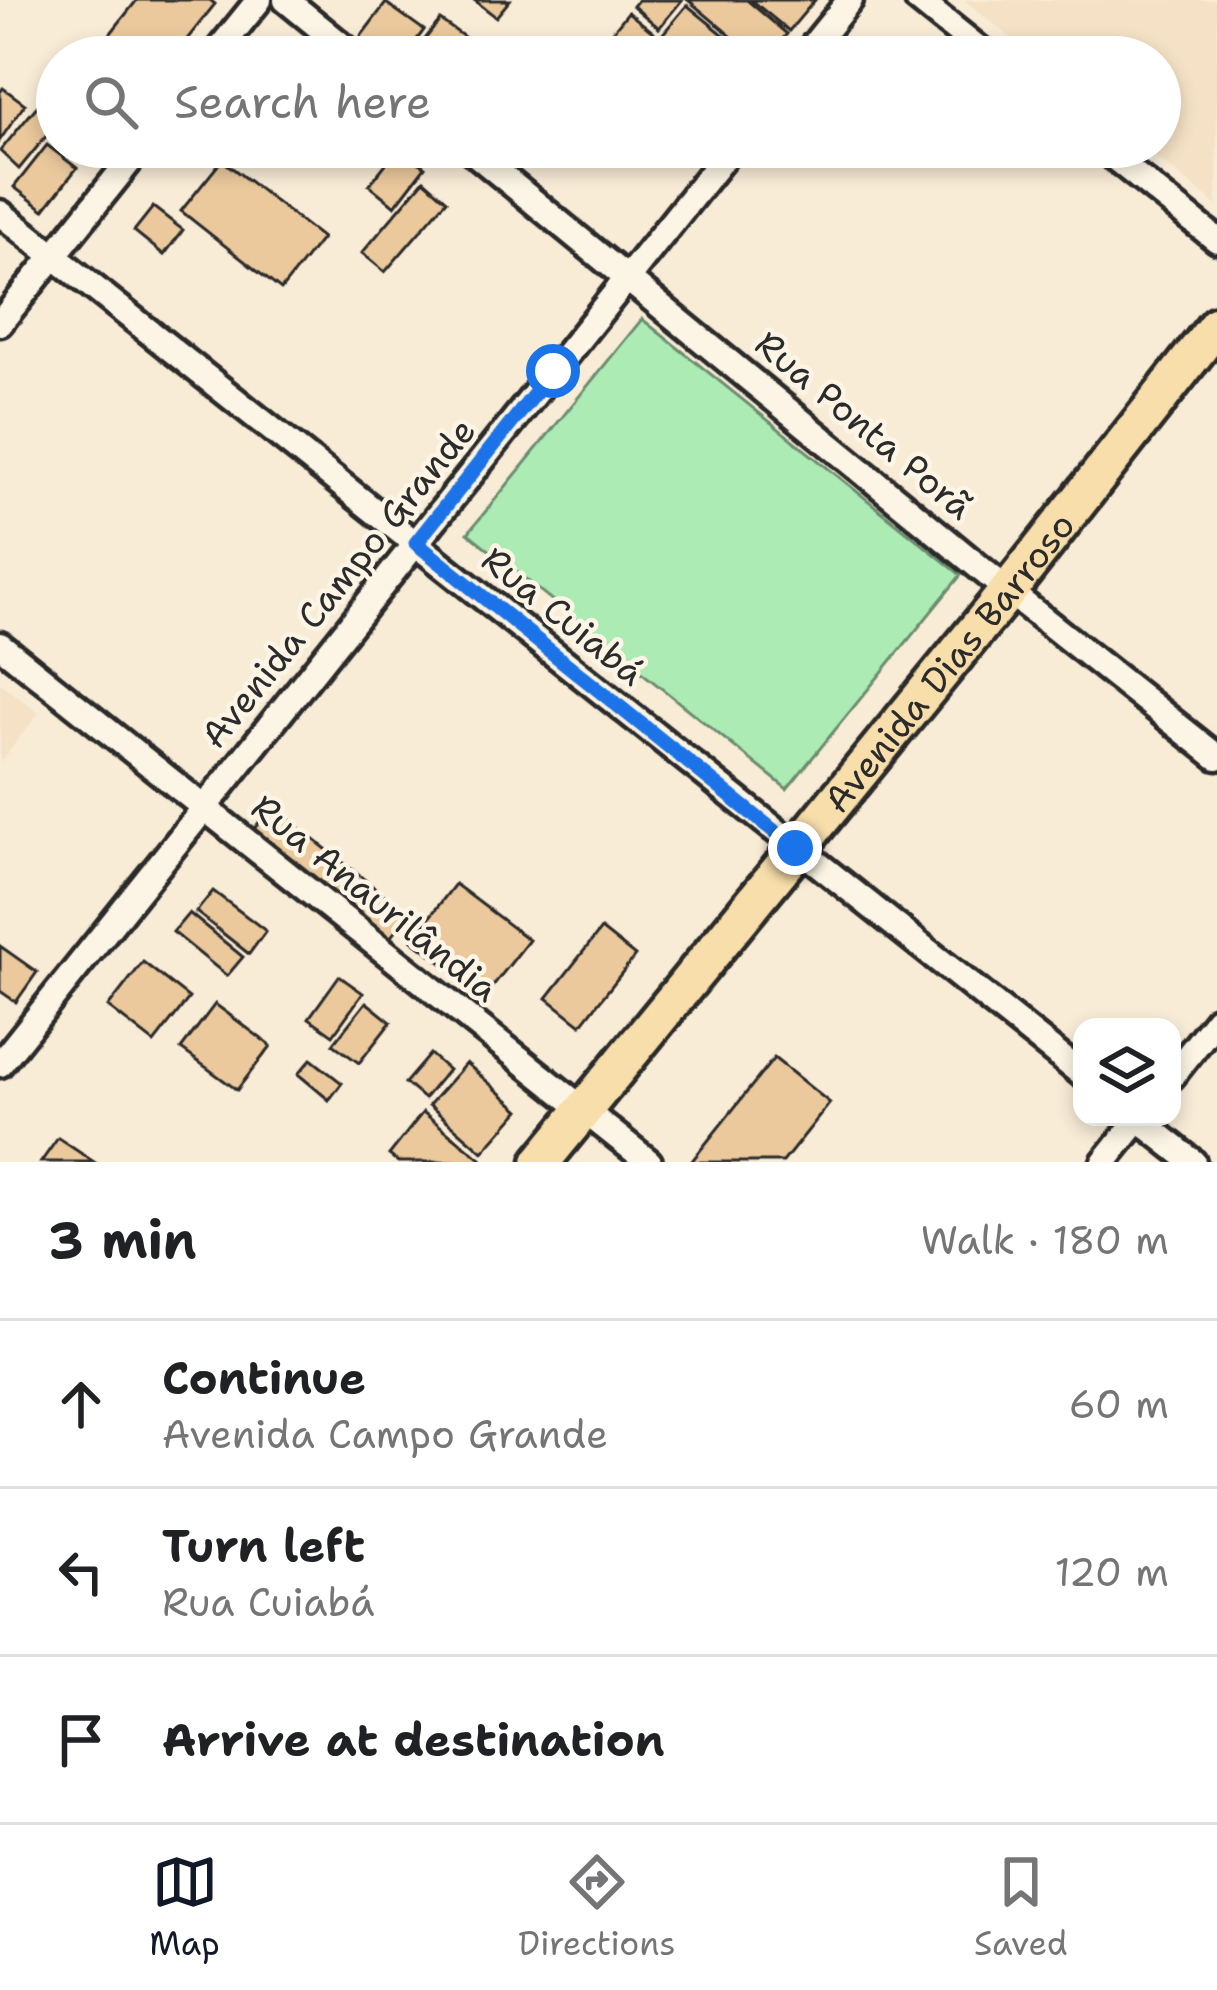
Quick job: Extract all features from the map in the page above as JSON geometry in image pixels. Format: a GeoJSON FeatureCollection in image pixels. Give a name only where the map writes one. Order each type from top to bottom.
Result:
{"type":"FeatureCollection","features":[{"type":"Feature","properties":{"kind":"main road","name":"Avenida Dias Barroso"},"geometry":{"type":"LineString","coordinates":[[541,1162],[1008,591],[1217,325]]}},
{"type":"Feature","properties":{"kind":"street"},"geometry":{"type":"LineString","coordinates":[[230,36],[259,0]]}},
{"type":"Feature","properties":{"kind":"street"},"geometry":{"type":"LineString","coordinates":[[286,0],[330,36]]}},
{"type":"Feature","properties":{"kind":"street"},"geometry":{"type":"LineString","coordinates":[[821,36],[850,0]]}},
{"type":"Feature","properties":{"kind":"street"},"geometry":{"type":"LineString","coordinates":[[919,0],[963,36]]}},
{"type":"Feature","properties":{"kind":"street"},"geometry":{"type":"LineString","coordinates":[[0,323],[124,168]]}},
{"type":"Feature","properties":{"kind":"street","name":"Rua Ponta Porã"},"geometry":{"type":"LineString","coordinates":[[493,168],[1217,757]]}},
{"type":"Feature","properties":{"kind":"street","name":"Avenida Campo Grande"},"geometry":{"type":"LineString","coordinates":[[0,1064],[715,168]]}},
{"type":"Feature","properties":{"kind":"street"},"geometry":{"type":"LineString","coordinates":[[1127,168],[1217,240]]}},
{"type":"Feature","properties":{"kind":"street","name":"Rua Cuiabá"},"geometry":{"type":"LineString","coordinates":[[0,213],[1073,1067]]}},
{"type":"Feature","properties":{"kind":"street","name":"Rua Anaurilândia"},"geometry":{"type":"LineString","coordinates":[[0,644],[649,1162]]}},
{"type":"Feature","properties":{"kind":"street"},"geometry":{"type":"LineString","coordinates":[[1181,1065],[1217,1019]]}},
{"type":"Feature","properties":{"kind":"street"},"geometry":{"type":"LineString","coordinates":[[1104,1162],[1132,1126]]}},
{"type":"Feature","properties":{"kind":"street"},"geometry":{"type":"LineString","coordinates":[[1148,1126],[1193,1162]]}},
{"type":"Feature","properties":{"kind":"shaded area"},"geometry":{"type":"Polygon","coordinates":[[[964,0],[1217,0],[1217,206],[1170,168],[1181,168],[1181,36],[1008,36],[964,0]]]}},
{"type":"Feature","properties":{"kind":"shaded area"},"geometry":{"type":"Polygon","coordinates":[[[0,683],[39,713],[0,763],[0,683]]]}},
{"type":"Feature","properties":{"kind":"green space"},"geometry":{"type":"Polygon","coordinates":[[[642,319],[961,575],[787,789],[468,533],[642,319]]]}},
{"type":"Feature","properties":{"kind":"building"},"geometry":{"type":"Polygon","coordinates":[[[137,0],[210,0],[215,4],[190,36],[109,36],[137,0]]]}},
{"type":"Feature","properties":{"kind":"building"},"geometry":{"type":"Polygon","coordinates":[[[474,0],[510,0],[496,17],[474,0]]]}},
{"type":"Feature","properties":{"kind":"building"},"geometry":{"type":"Polygon","coordinates":[[[638,0],[682,0],[659,28],[633,6],[638,0]]]}},
{"type":"Feature","properties":{"kind":"building"},"geometry":{"type":"Polygon","coordinates":[[[688,0],[747,0],[787,34],[785,36],[731,36],[688,0]]]}},
{"type":"Feature","properties":{"kind":"building"},"geometry":{"type":"Polygon","coordinates":[[[751,0],[815,0],[789,31],[751,0]]]}},
{"type":"Feature","properties":{"kind":"building"},"geometry":{"type":"Polygon","coordinates":[[[386,3],[424,30],[420,36],[361,36],[386,3]]]}},
{"type":"Feature","properties":{"kind":"building"},"geometry":{"type":"Polygon","coordinates":[[[687,5],[725,36],[661,36],[687,5]]]}},
{"type":"Feature","properties":{"kind":"building"},"geometry":{"type":"Polygon","coordinates":[[[628,12],[658,36],[609,36],[628,12]]]}},
{"type":"Feature","properties":{"kind":"building"},"geometry":{"type":"Polygon","coordinates":[[[440,20],[463,36],[427,36],[440,20]]]}},
{"type":"Feature","properties":{"kind":"building"},"geometry":{"type":"Polygon","coordinates":[[[3,88],[25,104],[0,140],[0,92],[3,88]]]}},
{"type":"Feature","properties":{"kind":"building"},"geometry":{"type":"Polygon","coordinates":[[[36,107],[36,148],[19,169],[0,151],[36,107]]]}},
{"type":"Feature","properties":{"kind":"building"},"geometry":{"type":"Polygon","coordinates":[[[36,159],[36,168],[77,168],[44,210],[14,187],[36,159]]]}},
{"type":"Feature","properties":{"kind":"building"},"geometry":{"type":"Polygon","coordinates":[[[216,168],[232,168],[322,238],[281,290],[181,211],[216,168]]]}},
{"type":"Feature","properties":{"kind":"building"},"geometry":{"type":"Polygon","coordinates":[[[382,168],[424,168],[395,206],[369,185],[382,168]]]}},
{"type":"Feature","properties":{"kind":"building"},"geometry":{"type":"Polygon","coordinates":[[[424,180],[447,200],[385,272],[362,253],[424,180]]]}},
{"type":"Feature","properties":{"kind":"building"},"geometry":{"type":"Polygon","coordinates":[[[153,207],[183,230],[164,255],[134,231],[153,207]]]}},
{"type":"Feature","properties":{"kind":"building"},"geometry":{"type":"Polygon","coordinates":[[[272,806],[409,915],[389,939],[253,830],[272,806]]]}},
{"type":"Feature","properties":{"kind":"building"},"geometry":{"type":"Polygon","coordinates":[[[455,884],[529,940],[485,996],[412,940],[455,884]]]}},
{"type":"Feature","properties":{"kind":"building"},"geometry":{"type":"Polygon","coordinates":[[[213,891],[266,931],[249,954],[196,912],[213,891]]]}},
{"type":"Feature","properties":{"kind":"building"},"geometry":{"type":"Polygon","coordinates":[[[189,913],[243,957],[227,976],[173,932],[189,913]]]}},
{"type":"Feature","properties":{"kind":"building"},"geometry":{"type":"Polygon","coordinates":[[[601,929],[635,956],[581,1025],[547,998],[601,929]]]}},
{"type":"Feature","properties":{"kind":"building"},"geometry":{"type":"Polygon","coordinates":[[[0,946],[37,972],[16,1002],[0,991],[0,946]]]}},
{"type":"Feature","properties":{"kind":"building"},"geometry":{"type":"Polygon","coordinates":[[[143,962],[189,998],[154,1043],[108,1007],[143,962]]]}},
{"type":"Feature","properties":{"kind":"building"},"geometry":{"type":"Polygon","coordinates":[[[339,976],[363,993],[333,1035],[309,1018],[339,976]]]}},
{"type":"Feature","properties":{"kind":"building"},"geometry":{"type":"Polygon","coordinates":[[[366,1002],[391,1022],[359,1063],[333,1044],[366,1002]]]}},
{"type":"Feature","properties":{"kind":"building"},"geometry":{"type":"Polygon","coordinates":[[[215,1004],[271,1046],[237,1090],[181,1049],[215,1004]]]}},
{"type":"Feature","properties":{"kind":"building"},"geometry":{"type":"Polygon","coordinates":[[[430,1054],[448,1070],[424,1099],[405,1083],[430,1054]]]}},
{"type":"Feature","properties":{"kind":"building"},"geometry":{"type":"Polygon","coordinates":[[[774,1058],[830,1103],[783,1162],[691,1162],[774,1058]]]}},
{"type":"Feature","properties":{"kind":"building"},"geometry":{"type":"Polygon","coordinates":[[[311,1059],[342,1083],[329,1100],[298,1074],[311,1059]]]}},
{"type":"Feature","properties":{"kind":"building"},"geometry":{"type":"Polygon","coordinates":[[[466,1063],[520,1110],[483,1152],[429,1105],[466,1063]]]}},
{"type":"Feature","properties":{"kind":"building"},"geometry":{"type":"Polygon","coordinates":[[[423,1112],[479,1162],[398,1162],[389,1155],[423,1112]]]}},
{"type":"Feature","properties":{"kind":"building"},"geometry":{"type":"Polygon","coordinates":[[[58,1138],[94,1162],[41,1162],[58,1138]]]}},
{"type":"Feature","properties":{"kind":"route"},"geometry":{"type":"LineString","coordinates":[[553,371],[416,543],[795,848]]}}]}
